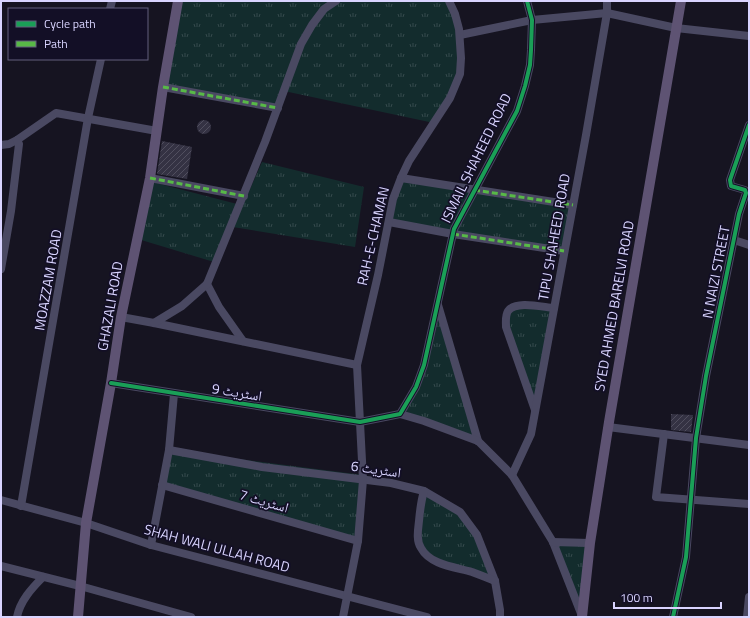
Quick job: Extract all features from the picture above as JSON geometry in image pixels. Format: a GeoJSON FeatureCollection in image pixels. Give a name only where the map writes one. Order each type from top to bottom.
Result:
{"type":"FeatureCollection","features":[{"type":"Feature","properties":{"kind":"main road","name":"GHAZALI ROAD"},"geometry":{"type":"LineString","coordinates":[[78,617],[86,523],[121,317],[150,178],[163,87],[178,1]]}},
{"type":"Feature","properties":{"kind":"main road","name":"SYED AHMED BARELVI ROAD"},"geometry":{"type":"LineString","coordinates":[[582,617],[590,543],[608,427],[681,1]]}},
{"type":"Feature","properties":{"kind":"street"},"geometry":{"type":"LineString","coordinates":[[154,322],[182,306],[207,284],[244,196],[301,44],[312,25],[324,9],[336,1]]}},
{"type":"Feature","properties":{"kind":"street","name":"RAH-E-CHAMAN"},"geometry":{"type":"LineString","coordinates":[[343,617],[358,541],[363,480],[357,365],[393,199],[409,161],[450,98],[460,74],[460,35],[455,14],[449,1]]}},
{"type":"Feature","properties":{"kind":"street","name":"ISMAIL SHAHEED ROAD"},"geometry":{"type":"LineString","coordinates":[[478,441],[438,302],[454,229],[517,111],[525,86],[530,65],[532,20],[527,1]]}},
{"type":"Feature","properties":{"kind":"street","name":"TIPU SHAHEED ROAD"},"geometry":{"type":"LineString","coordinates":[[512,475],[531,434],[607,13],[607,1]]}},
{"type":"Feature","properties":{"kind":"street"},"geometry":{"type":"LineString","coordinates":[[460,35],[532,20],[607,13],[676,28],[749,36]]}},
{"type":"Feature","properties":{"kind":"street","name":"MOAZZAM ROAD"},"geometry":{"type":"LineString","coordinates":[[21,506],[88,118],[101,60]]}},
{"type":"Feature","properties":{"kind":"street"},"geometry":{"type":"LineString","coordinates":[[163,87],[278,108]]}},
{"type":"Feature","properties":{"kind":"street"},"geometry":{"type":"LineString","coordinates":[[1,145],[9,144],[16,140],[56,113],[157,131]]}},
{"type":"Feature","properties":{"kind":"street","name":"N NAIZI STREET"},"geometry":{"type":"LineString","coordinates":[[673,617],[686,556],[696,438],[706,376],[739,214],[746,193],[745,190],[731,186],[730,180],[749,126]]}},
{"type":"Feature","properties":{"kind":"street"},"geometry":{"type":"LineString","coordinates":[[1,269],[3,249],[11,211],[18,144],[16,140]]}},
{"type":"Feature","properties":{"kind":"street"},"geometry":{"type":"LineString","coordinates":[[150,178],[244,196]]}},
{"type":"Feature","properties":{"kind":"street"},"geometry":{"type":"LineString","coordinates":[[401,178],[573,205]]}},
{"type":"Feature","properties":{"kind":"street"},"geometry":{"type":"LineString","coordinates":[[389,222],[453,234],[564,251]]}},
{"type":"Feature","properties":{"kind":"street"},"geometry":{"type":"LineString","coordinates":[[734,240],[749,245]]}},
{"type":"Feature","properties":{"kind":"street"},"geometry":{"type":"LineString","coordinates":[[207,284],[219,307],[243,341]]}},
{"type":"Feature","properties":{"kind":"street"},"geometry":{"type":"LineString","coordinates":[[438,302],[424,365],[416,387],[400,414],[424,421],[478,441],[512,475],[553,542],[582,617]]}},
{"type":"Feature","properties":{"kind":"street"},"geometry":{"type":"LineString","coordinates":[[535,411],[506,327],[506,316],[508,310],[515,305],[523,304],[554,308]]}},
{"type":"Feature","properties":{"kind":"street"},"geometry":{"type":"LineString","coordinates":[[121,317],[154,322],[357,365]]}},
{"type":"Feature","properties":{"kind":"street","name":"اسٹریٹ 9"},"geometry":{"type":"LineString","coordinates":[[111,383],[360,422],[400,414]]}},
{"type":"Feature","properties":{"kind":"street"},"geometry":{"type":"LineString","coordinates":[[151,545],[169,450],[174,394]]}},
{"type":"Feature","properties":{"kind":"street"},"geometry":{"type":"LineString","coordinates":[[608,427],[749,445]]}},
{"type":"Feature","properties":{"kind":"street"},"geometry":{"type":"LineString","coordinates":[[664,434],[656,497],[749,504]]}},
{"type":"Feature","properties":{"kind":"street","name":"اسٹریٹ 6"},"geometry":{"type":"LineString","coordinates":[[169,450],[262,467],[391,483],[424,491],[460,512],[478,535],[495,581],[500,617]]}},
{"type":"Feature","properties":{"kind":"street","name":"اسٹریٹ 7"},"geometry":{"type":"LineString","coordinates":[[162,485],[358,541]]}},
{"type":"Feature","properties":{"kind":"street"},"geometry":{"type":"LineString","coordinates":[[424,491],[421,501],[418,540],[421,548],[427,556],[453,568],[495,581]]}},
{"type":"Feature","properties":{"kind":"street","name":"SHAH WALI ULLAH ROAD"},"geometry":{"type":"LineString","coordinates":[[1,500],[86,523],[151,545],[427,617]]}},
{"type":"Feature","properties":{"kind":"street"},"geometry":{"type":"LineString","coordinates":[[553,542],[590,543]]}},
{"type":"Feature","properties":{"kind":"street"},"geometry":{"type":"LineString","coordinates":[[1,566],[191,617]]}},
{"type":"Feature","properties":{"kind":"street"},"geometry":{"type":"LineString","coordinates":[[17,617],[21,605],[26,597],[43,577]]}},
{"type":"Feature","properties":{"kind":"street"},"geometry":{"type":"LineString","coordinates":[[747,617],[749,597]]}},
{"type":"Feature","properties":{"kind":"green space"},"geometry":{"type":"Polygon","coordinates":[[[178,1],[447,1],[454,16],[460,71],[434,123],[284,91],[276,111],[162,90],[178,1]]]}},
{"type":"Feature","properties":{"kind":"green space"},"geometry":{"type":"Polygon","coordinates":[[[262,162],[364,187],[355,247],[233,227],[262,162]]]}},
{"type":"Feature","properties":{"kind":"green space"},"geometry":{"type":"Polygon","coordinates":[[[404,177],[573,205],[564,251],[389,222],[404,177]]]}},
{"type":"Feature","properties":{"kind":"green space"},"geometry":{"type":"Polygon","coordinates":[[[152,182],[237,204],[214,262],[138,239],[152,182]]]}},
{"type":"Feature","properties":{"kind":"green space"},"geometry":{"type":"Polygon","coordinates":[[[437,302],[478,441],[397,415],[416,387],[437,302]]]}},
{"type":"Feature","properties":{"kind":"green space"},"geometry":{"type":"Polygon","coordinates":[[[515,305],[554,308],[535,411],[506,316],[515,305]]]}},
{"type":"Feature","properties":{"kind":"green space"},"geometry":{"type":"Polygon","coordinates":[[[169,450],[363,475],[358,541],[162,485],[169,450]]]}},
{"type":"Feature","properties":{"kind":"green space"},"geometry":{"type":"Polygon","coordinates":[[[424,491],[460,512],[477,535],[495,581],[427,557],[418,529],[424,491]]]}},
{"type":"Feature","properties":{"kind":"green space"},"geometry":{"type":"Polygon","coordinates":[[[553,542],[590,543],[582,617],[553,542]]]}},
{"type":"Feature","properties":{"kind":"building"},"geometry":{"type":"Polygon","coordinates":[[[204,120],[209,122],[211,127],[209,132],[204,134],[199,132],[197,127],[199,122],[204,120]]]}},
{"type":"Feature","properties":{"kind":"building"},"geometry":{"type":"Polygon","coordinates":[[[162,141],[192,147],[187,179],[157,174],[162,141]]]}},
{"type":"Feature","properties":{"kind":"building"},"geometry":{"type":"Polygon","coordinates":[[[671,414],[693,415],[691,432],[671,430],[671,414]]]}},
{"type":"Feature","properties":{"kind":"marked path"},"geometry":{"type":"LineString","coordinates":[[163,87],[278,108]]}},
{"type":"Feature","properties":{"kind":"marked path"},"geometry":{"type":"LineString","coordinates":[[150,178],[244,196]]}},
{"type":"Feature","properties":{"kind":"marked path"},"geometry":{"type":"LineString","coordinates":[[474,190],[573,205]]}},
{"type":"Feature","properties":{"kind":"marked path"},"geometry":{"type":"LineString","coordinates":[[453,234],[564,251]]}},
{"type":"Feature","properties":{"kind":"cycle path"},"geometry":{"type":"LineString","coordinates":[[111,383],[360,422],[400,414],[416,387],[424,365],[454,229],[517,111],[525,86],[530,65],[532,20],[527,1]]}},
{"type":"Feature","properties":{"kind":"cycle path"},"geometry":{"type":"LineString","coordinates":[[673,617],[686,557],[696,438],[706,376],[739,214],[746,193],[745,190],[731,186],[730,180],[749,125]]}}]}
